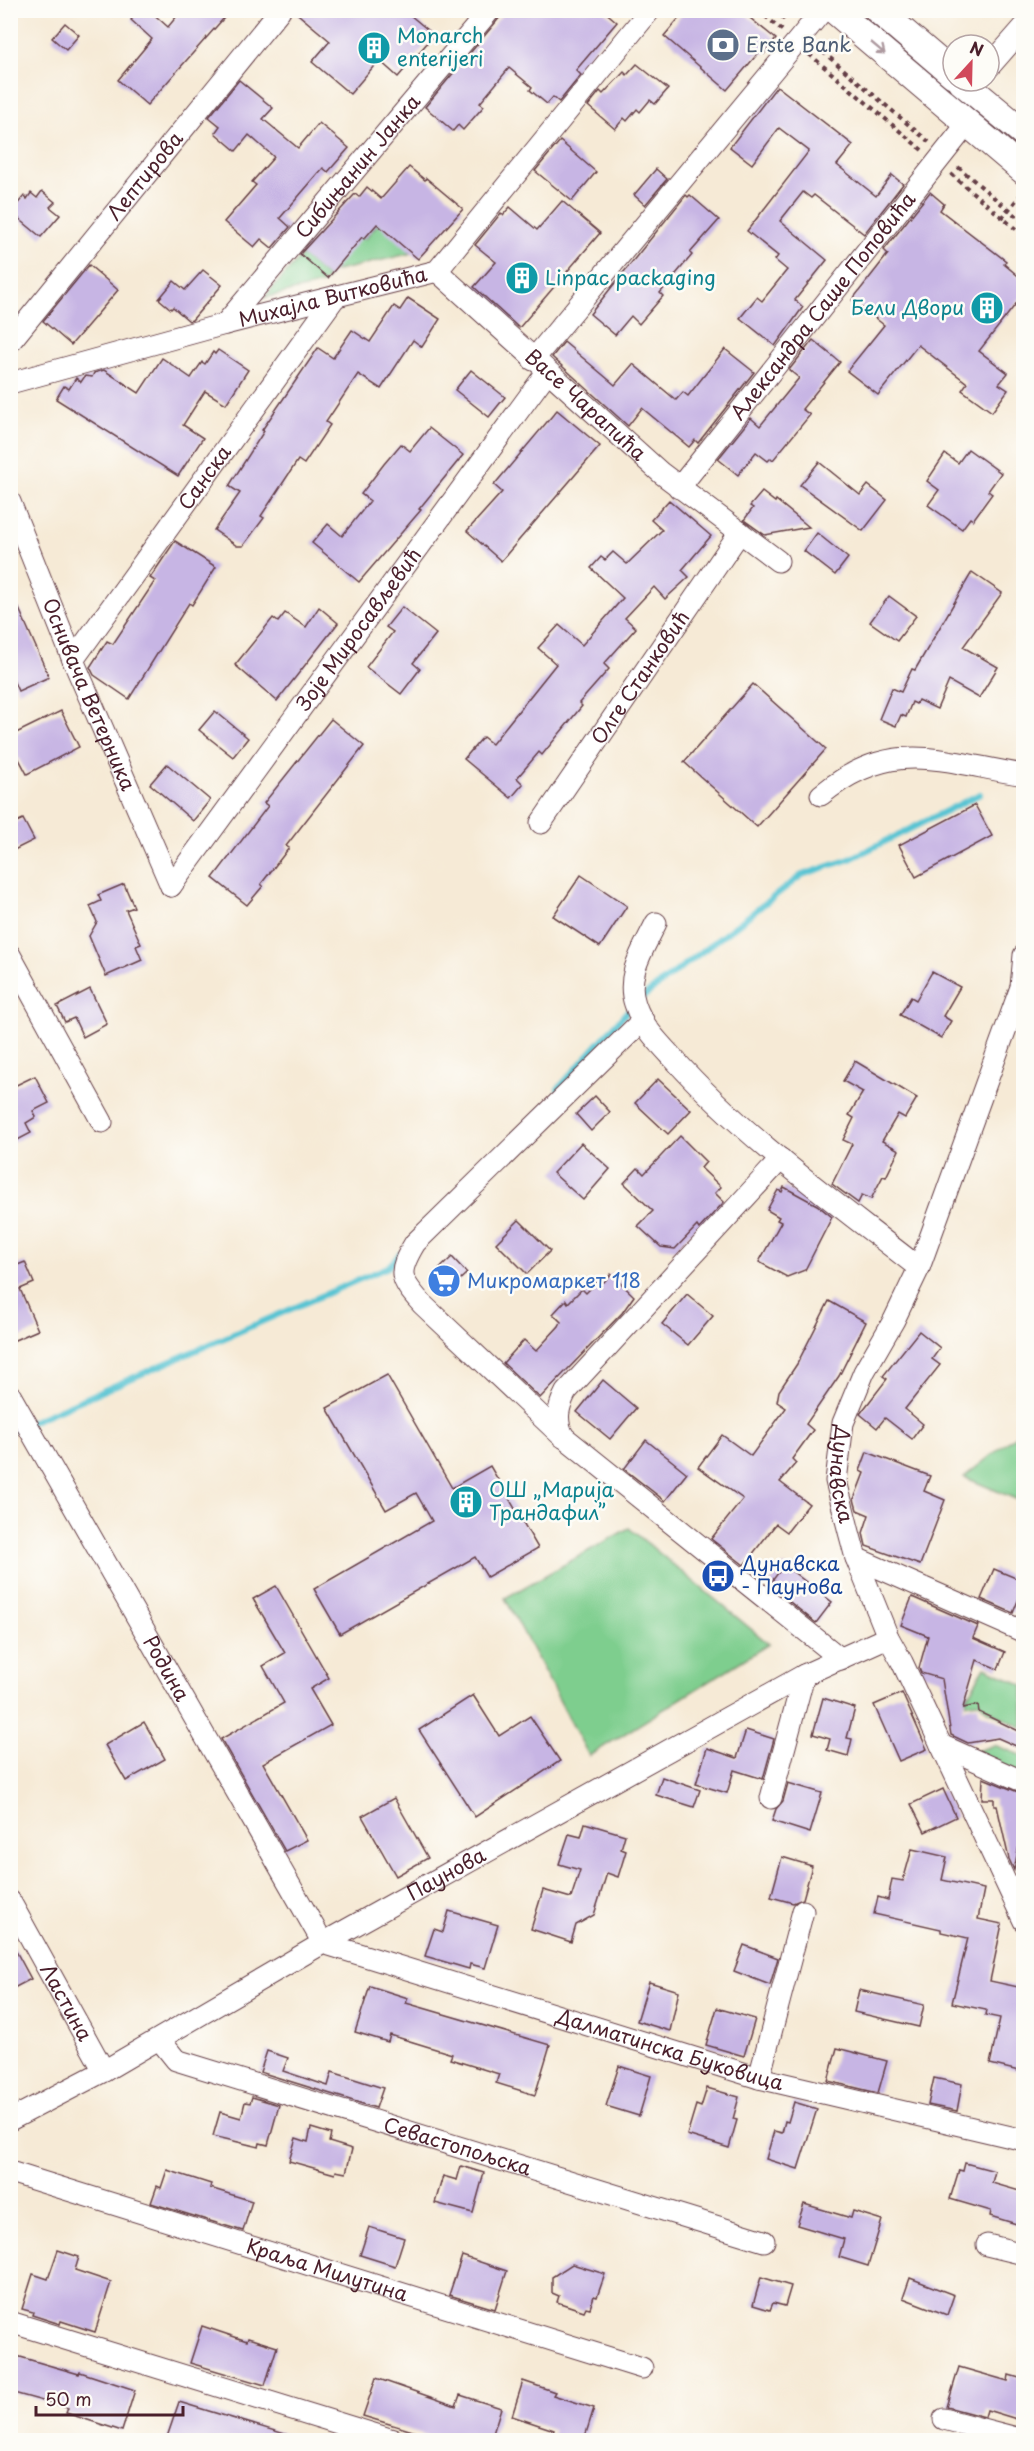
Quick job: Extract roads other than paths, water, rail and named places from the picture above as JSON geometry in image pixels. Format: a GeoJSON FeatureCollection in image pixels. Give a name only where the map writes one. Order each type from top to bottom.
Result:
{"type":"FeatureCollection","features":[{"type":"Feature","properties":{"kind":"main road"},"geometry":{"type":"LineString","coordinates":[[834,10],[1023,171]]}},
{"type":"Feature","properties":{"kind":"main road"},"geometry":{"type":"LineString","coordinates":[[878,10],[941,61]]}},
{"type":"Feature","properties":{"kind":"main road"},"geometry":{"type":"LineString","coordinates":[[978,93],[1023,133]]}},
{"type":"Feature","properties":{"kind":"street","name":"Лептирова"},"geometry":{"type":"LineString","coordinates":[[10,342],[280,10]]}},
{"type":"Feature","properties":{"kind":"street","name":"Сибињанин Јанка"},"geometry":{"type":"LineString","coordinates":[[225,324],[490,10]]}},
{"type":"Feature","properties":{"kind":"street","name":"Михајла Витковића"},"geometry":{"type":"LineString","coordinates":[[10,383],[225,324],[436,270],[650,10]]}},
{"type":"Feature","properties":{"kind":"street","name":"Зоје Миросављевић"},"geometry":{"type":"LineString","coordinates":[[171,886],[540,366],[823,10]]}},
{"type":"Feature","properties":{"kind":"street"},"geometry":{"type":"LineString","coordinates":[[1001,53],[1023,27]]}},
{"type":"Feature","properties":{"kind":"street","name":"Александра Саше Поповића"},"geometry":{"type":"LineString","coordinates":[[679,488],[968,123]]}},
{"type":"Feature","properties":{"kind":"street","name":"Васе Чарапића"},"geometry":{"type":"LineString","coordinates":[[436,270],[540,366],[679,488],[778,561]]}},
{"type":"Feature","properties":{"kind":"street","name":"Санска"},"geometry":{"type":"LineString","coordinates":[[73,660],[336,296]]}},
{"type":"Feature","properties":{"kind":"street","name":"Оснивача Ветерника"},"geometry":{"type":"LineString","coordinates":[[10,502],[73,660],[171,886]]}},
{"type":"Feature","properties":{"kind":"street","name":"Олге Станковић"},"geometry":{"type":"LineString","coordinates":[[541,823],[740,532]]}},
{"type":"Feature","properties":{"kind":"street"},"geometry":{"type":"LineString","coordinates":[[821,795],[839,780],[863,767],[902,757],[931,759],[1023,775]]}},
{"type":"Feature","properties":{"kind":"street"},"geometry":{"type":"LineString","coordinates":[[656,923],[633,969],[634,1003],[650,1032],[687,1073],[735,1120],[919,1268]]}},
{"type":"Feature","properties":{"kind":"street"},"geometry":{"type":"LineString","coordinates":[[10,955],[102,1122]]}},
{"type":"Feature","properties":{"kind":"street","name":"Дунавска"},"geometry":{"type":"LineString","coordinates":[[1023,955],[1021,987],[919,1268],[894,1320],[864,1372],[843,1423],[836,1481],[856,1558],[888,1637],[902,1662],[1023,1922]]}},
{"type":"Feature","properties":{"kind":"street"},"geometry":{"type":"LineString","coordinates":[[643,1020],[415,1243],[402,1264],[405,1285],[422,1304],[564,1437],[841,1659]]}},
{"type":"Feature","properties":{"kind":"street"},"geometry":{"type":"LineString","coordinates":[[564,1437],[558,1417],[560,1404],[566,1392],[781,1159]]}},
{"type":"Feature","properties":{"kind":"street","name":"Родина"},"geometry":{"type":"LineString","coordinates":[[10,1395],[323,1943]]}},
{"type":"Feature","properties":{"kind":"street"},"geometry":{"type":"LineString","coordinates":[[856,1558],[1023,1632]]}},
{"type":"Feature","properties":{"kind":"street","name":"Паунова"},"geometry":{"type":"LineString","coordinates":[[10,2120],[160,2040],[323,1943],[804,1676],[888,1637]]}},
{"type":"Feature","properties":{"kind":"street"},"geometry":{"type":"LineString","coordinates":[[771,1798],[804,1676]]}},
{"type":"Feature","properties":{"kind":"street"},"geometry":{"type":"LineString","coordinates":[[941,1745],[1023,1782]]}},
{"type":"Feature","properties":{"kind":"street","name":"Ластина"},"geometry":{"type":"LineString","coordinates":[[10,1901],[104,2071]]}},
{"type":"Feature","properties":{"kind":"street"},"geometry":{"type":"LineString","coordinates":[[759,2078],[803,1911]]}},
{"type":"Feature","properties":{"kind":"street","name":"Далматинска Буковица"},"geometry":{"type":"LineString","coordinates":[[323,1943],[759,2078],[1023,2140]]}},
{"type":"Feature","properties":{"kind":"street","name":"Севастопољска"},"geometry":{"type":"LineString","coordinates":[[160,2040],[176,2060],[764,2241]]}},
{"type":"Feature","properties":{"kind":"street","name":"Краља Милутина"},"geometry":{"type":"LineString","coordinates":[[10,2172],[642,2368]]}},
{"type":"Feature","properties":{"kind":"street"},"geometry":{"type":"LineString","coordinates":[[987,2245],[1023,2254]]}},
{"type":"Feature","properties":{"kind":"street"},"geometry":{"type":"LineString","coordinates":[[10,2322],[393,2440]]}},
{"type":"Feature","properties":{"kind":"street"},"geometry":{"type":"LineString","coordinates":[[944,2419],[1023,2440]]}},
{"type":"Feature","properties":{"kind":"waterway"},"geometry":{"type":"LineString","coordinates":[[639,1000],[802,875],[850,859],[980,794]]}},
{"type":"Feature","properties":{"kind":"waterway"},"geometry":{"type":"LineString","coordinates":[[558,1089],[631,1007]]}},
{"type":"Feature","properties":{"kind":"waterway"},"geometry":{"type":"LineString","coordinates":[[10,1431],[388,1267],[400,1254]]}},
{"type":"Feature","properties":{"kind":"place","name":"Erste Bank"},"geometry":{"type":"Point","coordinates":[723,45]}},
{"type":"Feature","properties":{"kind":"place","name":"Monarch enterijeri"},"geometry":{"type":"Point","coordinates":[374,48]}},
{"type":"Feature","properties":{"kind":"place","name":"Linpac packaging"},"geometry":{"type":"Point","coordinates":[522,278]}},
{"type":"Feature","properties":{"kind":"place","name":"Бели Двори"},"geometry":{"type":"Point","coordinates":[987,308]}},
{"type":"Feature","properties":{"kind":"place","name":"Микромаркет 118"},"geometry":{"type":"Point","coordinates":[444,1281]}},
{"type":"Feature","properties":{"kind":"place","name":"ОШ „Марија Трандафил”"},"geometry":{"type":"Point","coordinates":[466,1502]}},
{"type":"Feature","properties":{"kind":"place","name":"Дунавска - Паунова"},"geometry":{"type":"Point","coordinates":[718,1576]}}]}
